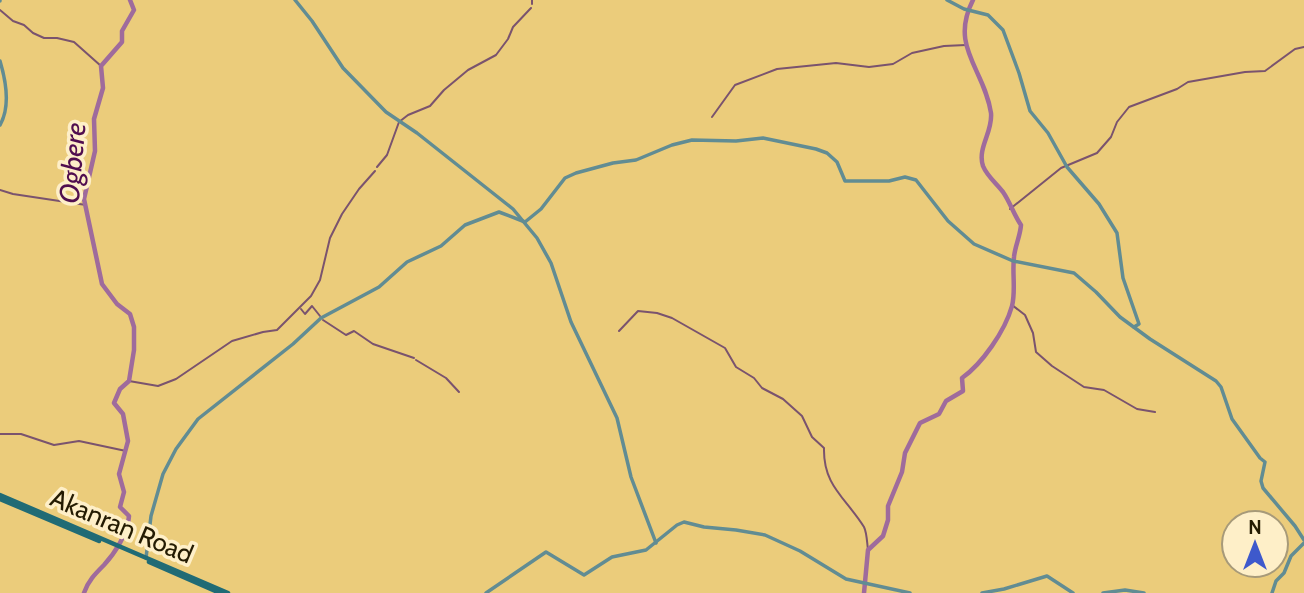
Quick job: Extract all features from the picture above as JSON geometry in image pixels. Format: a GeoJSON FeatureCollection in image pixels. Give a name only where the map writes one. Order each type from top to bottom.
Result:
{"type":"FeatureCollection","features":[{"type":"Feature","properties":{"kind":"main road","name":"Akanran Road"},"geometry":{"type":"LineString","coordinates":[[0,497],[220,593]]}},
{"type":"Feature","properties":{"kind":"main road","name":"Akanran Road"},"geometry":{"type":"LineString","coordinates":[[115,546],[228,593]]}},
{"type":"Feature","properties":{"kind":"street"},"geometry":{"type":"LineString","coordinates":[[295,0],[343,68],[386,112],[493,193],[525,222],[537,238],[551,263],[571,322],[617,418],[631,477],[656,543]]}},
{"type":"Feature","properties":{"kind":"street"},"geometry":{"type":"LineString","coordinates":[[947,0],[968,10],[988,15],[1003,30],[1030,111],[1048,132],[1066,165],[1100,204],[1118,233],[1122,277],[1139,324],[1134,327]]}},
{"type":"Feature","properties":{"kind":"street"},"geometry":{"type":"LineString","coordinates":[[0,61],[6,93],[6,106],[0,125]]}},
{"type":"Feature","properties":{"kind":"street"},"geometry":{"type":"LineString","coordinates":[[525,222],[541,209],[565,178],[613,163],[636,160],[679,142],[763,138],[827,153],[841,167],[845,181],[883,181],[905,177],[916,180],[948,221],[974,244],[1015,261],[1074,273],[1120,317],[1221,387],[1232,419],[1265,462],[1261,481],[1263,488],[1295,526],[1304,542],[1291,556],[1284,573],[1273,586],[1272,593]]}},
{"type":"Feature","properties":{"kind":"street"},"geometry":{"type":"LineString","coordinates":[[146,558],[151,516],[163,474],[190,429],[216,403],[293,344],[321,318],[379,287],[407,262],[441,246],[465,225],[499,212],[525,222]]}},
{"type":"Feature","properties":{"kind":"street"},"geometry":{"type":"LineString","coordinates":[[486,593],[546,552],[584,575],[612,557],[646,550],[684,522],[754,533],[777,540],[809,556],[837,575],[910,593]]}},
{"type":"Feature","properties":{"kind":"street"},"geometry":{"type":"LineString","coordinates":[[982,593],[1044,576],[1051,576],[1073,593]]}},
{"type":"Feature","properties":{"kind":"street"},"geometry":{"type":"LineString","coordinates":[[1103,593],[1125,590],[1144,593]]}},
{"type":"Feature","properties":{"kind":"waterway","name":"Ogbere"},"geometry":{"type":"LineString","coordinates":[[84,593],[120,542],[129,516],[120,507],[124,492],[119,474],[128,441],[123,414],[114,403],[120,389],[129,381],[134,350],[134,327],[130,314],[117,304],[102,284],[84,199],[95,151],[94,119],[103,88],[101,66],[122,42],[122,31],[134,10],[130,0]]}},
{"type":"Feature","properties":{"kind":"waterway"},"geometry":{"type":"LineString","coordinates":[[864,593],[868,550],[883,536],[888,520],[888,506],[902,472],[905,453],[920,423],[939,414],[946,401],[963,391],[962,378],[992,346],[1009,316],[1013,300],[1014,257],[1021,225],[1003,192],[983,166],[982,153],[991,113],[966,45],[967,17],[973,0]]}},
{"type":"Feature","properties":{"kind":"waterway"},"geometry":{"type":"LineString","coordinates":[[377,167],[387,155],[399,122],[430,106],[468,70],[496,55],[513,27],[531,8]]}},
{"type":"Feature","properties":{"kind":"waterway"},"geometry":{"type":"LineString","coordinates":[[0,10],[13,21],[44,38],[74,42],[101,66]]}},
{"type":"Feature","properties":{"kind":"waterway"},"geometry":{"type":"LineString","coordinates":[[712,117],[735,85],[777,69],[836,63],[869,67],[893,64],[912,53],[944,46],[966,45]]}},
{"type":"Feature","properties":{"kind":"waterway"},"geometry":{"type":"LineString","coordinates":[[1010,209],[1061,168],[1097,153],[1111,137],[1117,122],[1129,107],[1177,89],[1188,82],[1265,71],[1295,49],[1304,47]]}},
{"type":"Feature","properties":{"kind":"waterway"},"geometry":{"type":"LineString","coordinates":[[129,381],[158,386],[176,379],[232,341],[277,330],[311,296],[320,280],[330,238],[342,214],[375,171]]}},
{"type":"Feature","properties":{"kind":"waterway"},"geometry":{"type":"LineString","coordinates":[[0,190],[86,205]]}},
{"type":"Feature","properties":{"kind":"waterway"},"geometry":{"type":"LineString","coordinates":[[1012,305],[1025,315],[1033,333],[1036,352],[1052,366],[1084,387],[1104,390],[1137,409],[1155,412]]}},
{"type":"Feature","properties":{"kind":"waterway"},"geometry":{"type":"LineString","coordinates":[[301,309],[305,314],[312,306],[320,316]]}},
{"type":"Feature","properties":{"kind":"waterway"},"geometry":{"type":"LineString","coordinates":[[619,331],[638,311],[672,318],[725,348],[736,367],[754,378],[762,388],[783,399],[802,416],[812,437],[824,448],[831,482],[864,527],[868,550]]}},
{"type":"Feature","properties":{"kind":"waterway"},"geometry":{"type":"LineString","coordinates":[[323,320],[346,335],[354,331],[373,344],[414,358]]}},
{"type":"Feature","properties":{"kind":"waterway"},"geometry":{"type":"LineString","coordinates":[[416,360],[446,378],[459,392]]}},
{"type":"Feature","properties":{"kind":"waterway"},"geometry":{"type":"LineString","coordinates":[[0,434],[21,434],[54,445],[79,441],[126,451]]}}]}
